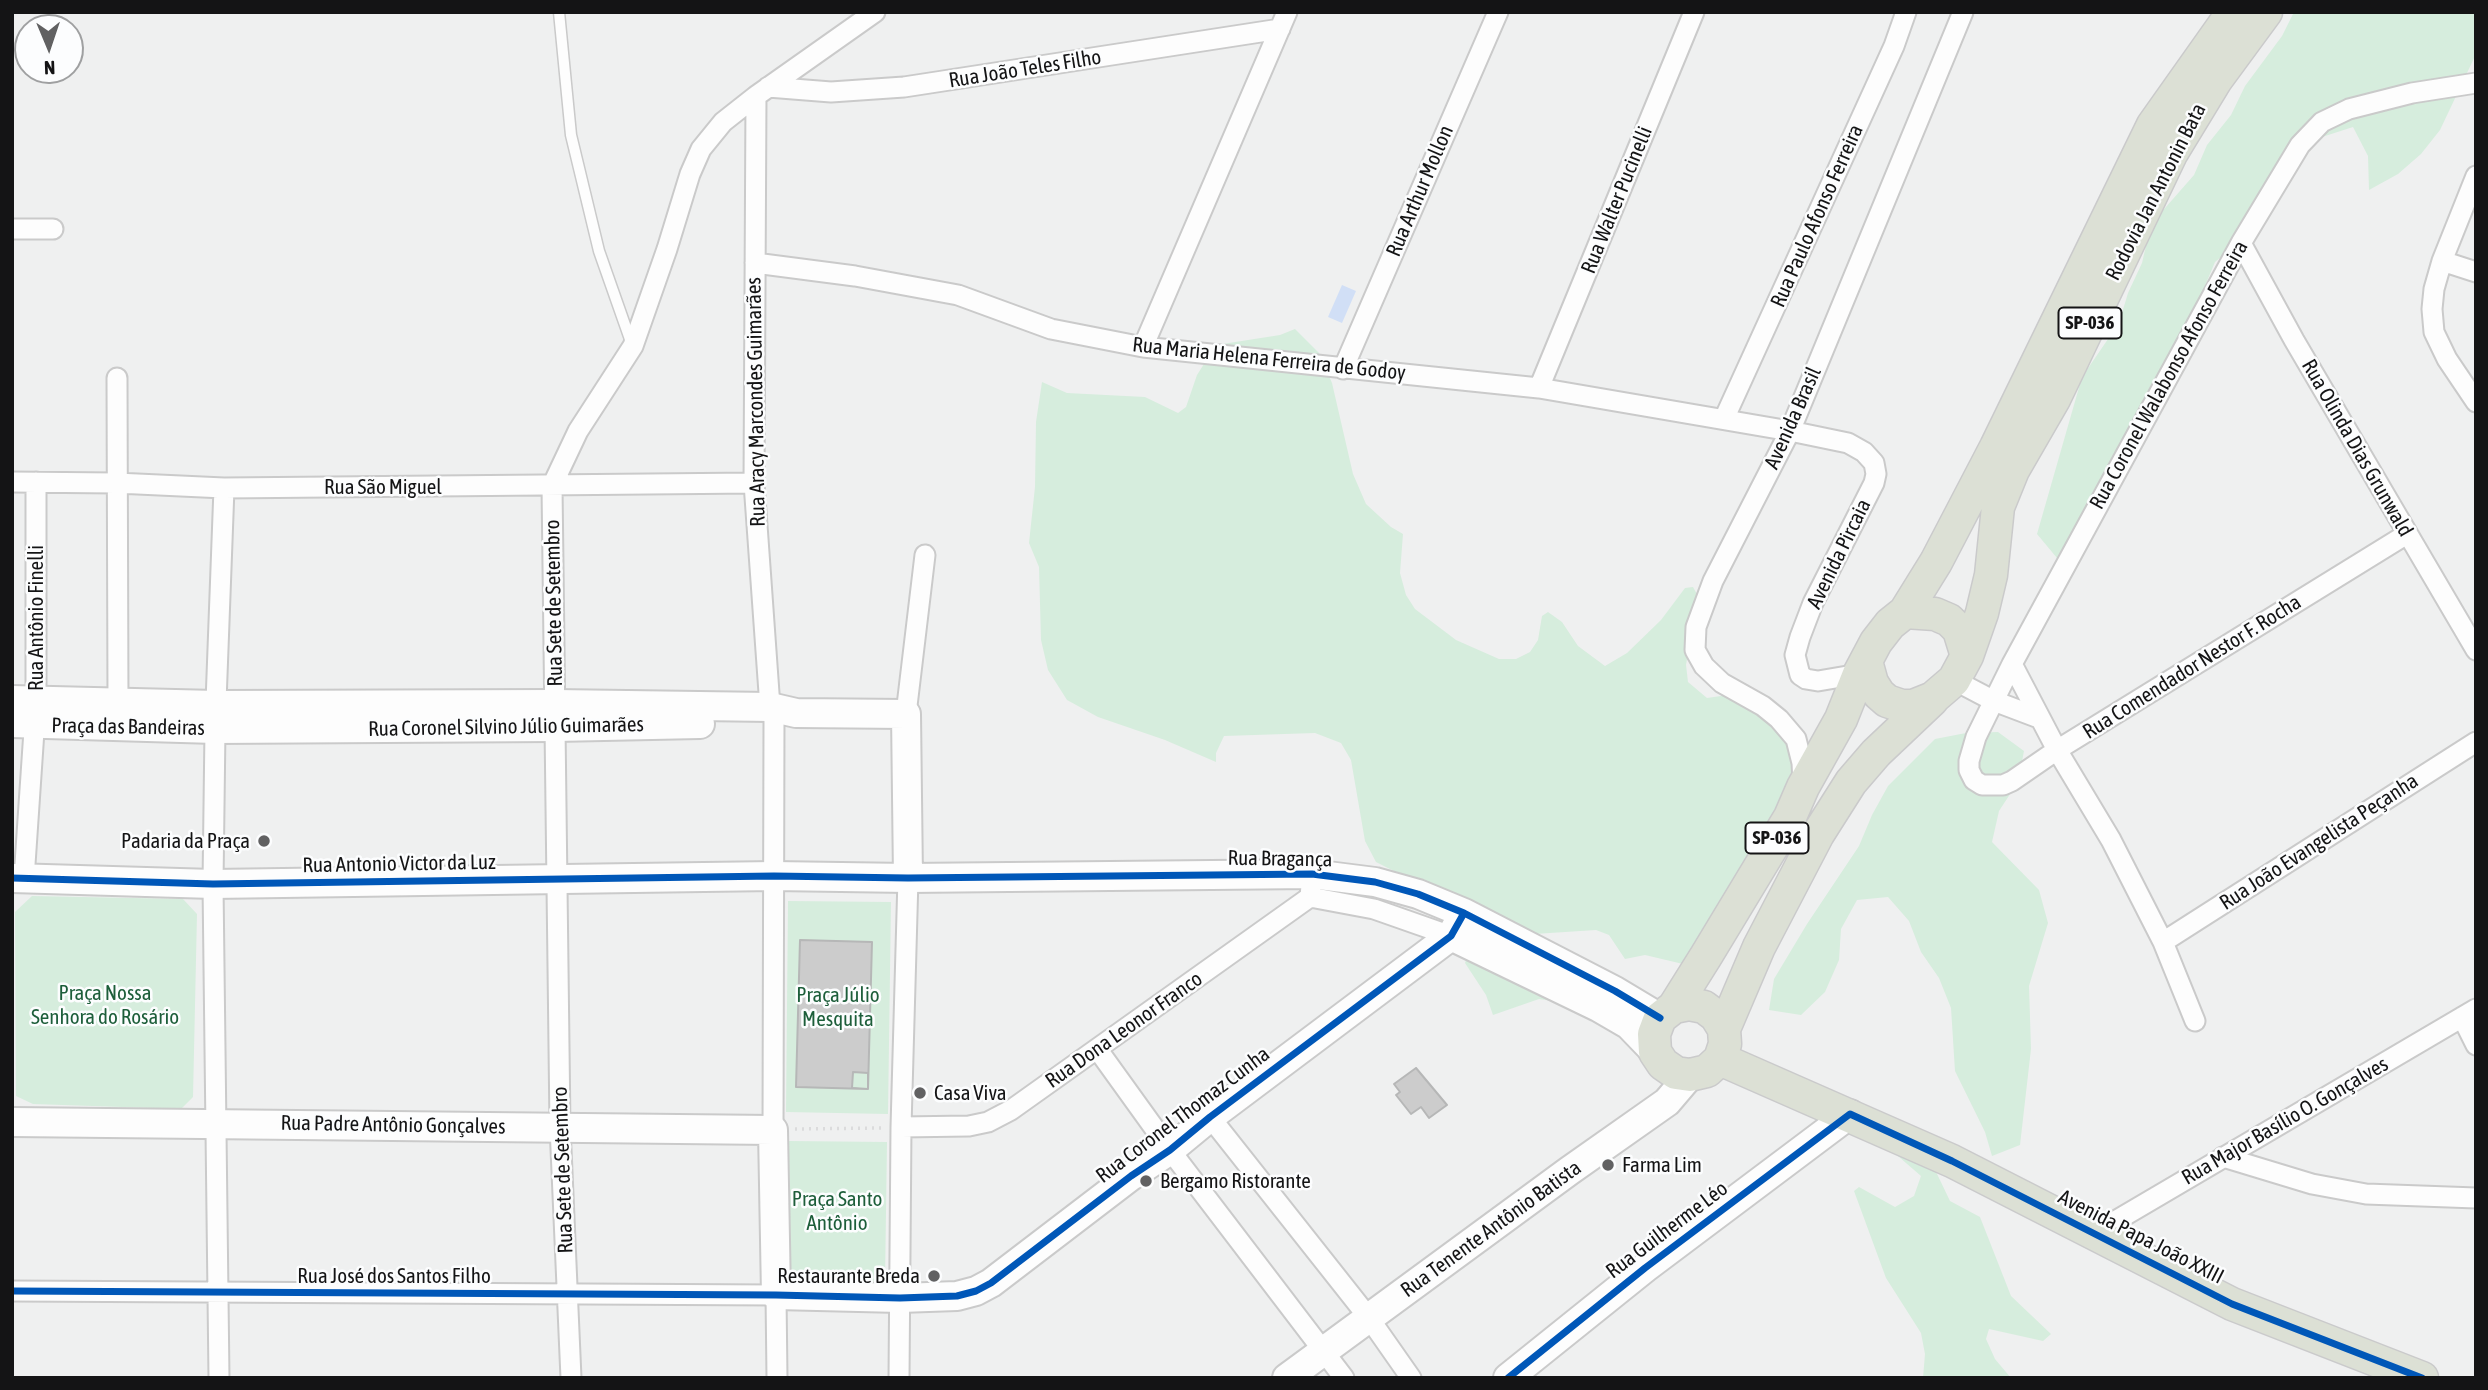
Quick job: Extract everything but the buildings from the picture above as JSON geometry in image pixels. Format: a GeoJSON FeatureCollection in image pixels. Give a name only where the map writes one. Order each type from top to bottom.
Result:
{"type":"FeatureCollection","features":[{"type":"Feature","properties":{"kind":"main road","name":"Rodovia Jan Antonin Bata"},"geometry":{"type":"LineString","coordinates":[[1905,612],[1936,562],[1996,447],[2153,125],[2233,12]]}},
{"type":"Feature","properties":{"kind":"main road","name":"Rodovia Jan Antonin Bata"},"geometry":{"type":"LineString","coordinates":[[1722,1044],[1759,947],[1825,824],[1851,782],[1876,753],[1952,678],[1985,600],[1998,508],[2013,470],[2054,399],[2171,154],[2216,80],[2266,12]]}},
{"type":"Feature","properties":{"kind":"main road","name":"SP-036"},"geometry":{"type":"LineString","coordinates":[[1656,1052],[1654,1034],[1790,817],[1803,787],[1841,719],[1876,642],[1890,624],[1905,612]]}},
{"type":"Feature","properties":{"kind":"main road"},"geometry":{"type":"LineString","coordinates":[[1863,667],[1887,701],[1902,706],[1913,706],[1952,678],[1959,630],[1949,620],[1935,614],[1905,612]]}},
{"type":"Feature","properties":{"kind":"main road"},"geometry":{"type":"LineString","coordinates":[[1656,1052],[1663,1064],[1676,1073],[1690,1075],[1707,1071],[1722,1044],[1716,1016],[1704,1007],[1689,1004],[1667,1013]]}},
{"type":"Feature","properties":{"kind":"main road","name":"Avenida Papa João XXIII"},"geometry":{"type":"LineString","coordinates":[[1722,1044],[1850,1114],[1952,1161],[2232,1304],[2422,1378]]}},
{"type":"Feature","properties":{"kind":"street","name":"Rua Sete de Setembro"},"geometry":{"type":"LineString","coordinates":[[571,1378],[560,1126],[552,486],[578,431],[633,346],[690,174],[701,149],[723,122],[875,12]]}},
{"type":"Feature","properties":{"kind":"street","name":"Rua Arthur Mollon"},"geometry":{"type":"LineString","coordinates":[[1343,369],[1498,12]]}},
{"type":"Feature","properties":{"kind":"street","name":"Rua Walter Pucinelli"},"geometry":{"type":"LineString","coordinates":[[1539,388],[1694,12]]}},
{"type":"Feature","properties":{"kind":"street","name":"Rua Paulo Afonso Ferreira"},"geometry":{"type":"LineString","coordinates":[[1724,419],[1895,46],[1906,12]]}},
{"type":"Feature","properties":{"kind":"street","name":"Avenida Brasil"},"geometry":{"type":"LineString","coordinates":[[1803,787],[1796,739],[1763,706],[1722,683],[1704,666],[1695,650],[1696,626],[1713,581],[1790,430],[1963,12]]}},
{"type":"Feature","properties":{"kind":"street","name":"Rua João Teles Filho"},"geometry":{"type":"LineString","coordinates":[[762,92],[904,88],[1284,20]]}},
{"type":"Feature","properties":{"kind":"street"},"geometry":{"type":"LineString","coordinates":[[1143,346],[1284,20]]}},
{"type":"Feature","properties":{"kind":"street","name":"Rua Coronel Walabonso Afonso Ferreira"},"geometry":{"type":"LineString","coordinates":[[1975,780],[1969,771],[1969,761],[1976,737],[2011,664],[2241,243],[2300,145],[2322,122],[2349,109],[2412,93],[2476,83]]}},
{"type":"Feature","properties":{"kind":"street","name":"Rua Aracy Marcondes Guimarães"},"geometry":{"type":"LineString","coordinates":[[762,92],[755,263],[754,483],[780,713],[774,876]]}},
{"type":"Feature","properties":{"kind":"street"},"geometry":{"type":"LineString","coordinates":[[2476,176],[2442,261],[2434,289],[2432,309],[2434,332],[2447,359],[2476,402]]}},
{"type":"Feature","properties":{"kind":"street"},"geometry":{"type":"LineString","coordinates":[[12,229],[53,229]]}},
{"type":"Feature","properties":{"kind":"street","name":"Rua Olinda Dias Grunwald"},"geometry":{"type":"LineString","coordinates":[[2241,243],[2476,650]]}},
{"type":"Feature","properties":{"kind":"street"},"geometry":{"type":"LineString","coordinates":[[2442,261],[2476,272]]}},
{"type":"Feature","properties":{"kind":"street","name":"Rua Maria Helena Ferreira de Godoy"},"geometry":{"type":"LineString","coordinates":[[755,263],[855,275],[958,295],[1051,329],[1143,346],[1539,388],[1790,430]]}},
{"type":"Feature","properties":{"kind":"street"},"geometry":{"type":"LineString","coordinates":[[117,378],[118,703]]}},
{"type":"Feature","properties":{"kind":"street","name":"Avenida Pircaia"},"geometry":{"type":"LineString","coordinates":[[1790,430],[1848,443],[1864,452],[1874,463],[1874,483],[1814,603],[1800,637],[1796,655],[1800,675],[1806,679],[1818,681],[1863,667]]}},
{"type":"Feature","properties":{"kind":"street","name":"Rua São Miguel"},"geometry":{"type":"LineString","coordinates":[[12,482],[116,482],[224,488],[754,483]]}},
{"type":"Feature","properties":{"kind":"street","name":"Rua Antônio Finelli"},"geometry":{"type":"LineString","coordinates":[[18,879],[36,482]]}},
{"type":"Feature","properties":{"kind":"street"},"geometry":{"type":"LineString","coordinates":[[216,717],[224,488]]}},
{"type":"Feature","properties":{"kind":"street","name":"Rua Comendador Nestor F. Rocha"},"geometry":{"type":"LineString","coordinates":[[1975,780],[1982,785],[2003,785],[2407,534]]}},
{"type":"Feature","properties":{"kind":"street"},"geometry":{"type":"LineString","coordinates":[[899,1378],[901,1127],[908,878],[906,714],[925,555]]}},
{"type":"Feature","properties":{"kind":"street"},"geometry":{"type":"LineString","coordinates":[[2011,664],[2057,750],[2111,841],[2163,942],[2195,1021]]}},
{"type":"Feature","properties":{"kind":"street"},"geometry":{"type":"LineString","coordinates":[[1952,678],[1994,701],[2039,718]]}},
{"type":"Feature","properties":{"kind":"street","name":"Praça das Bandeiras"},"geometry":{"type":"LineString","coordinates":[[24,712],[118,703],[216,717]]}},
{"type":"Feature","properties":{"kind":"street","name":"Praça das Bandeiras"},"geometry":{"type":"LineString","coordinates":[[24,712],[216,717]]}},
{"type":"Feature","properties":{"kind":"street","name":"Rua Coronel Silvino Júlio Guimarães"},"geometry":{"type":"LineString","coordinates":[[216,717],[906,714]]}},
{"type":"Feature","properties":{"kind":"street","name":"Praça das Bandeiras"},"geometry":{"type":"LineString","coordinates":[[213,884],[216,717]]}},
{"type":"Feature","properties":{"kind":"street","name":"Rua João Evangelista Peçanha"},"geometry":{"type":"LineString","coordinates":[[2163,942],[2476,741]]}},
{"type":"Feature","properties":{"kind":"street"},"geometry":{"type":"LineString","coordinates":[[777,1378],[773,1130],[774,876],[908,878]]}},
{"type":"Feature","properties":{"kind":"street","name":"Rua Antonio Victor da Luz"},"geometry":{"type":"LineString","coordinates":[[18,879],[213,884],[774,876]]}},
{"type":"Feature","properties":{"kind":"street","name":"Rua Bragança"},"geometry":{"type":"LineString","coordinates":[[908,878],[1311,886],[1347,878],[1397,888],[1418,894],[1457,924],[1629,1025],[1656,1052]]}},
{"type":"Feature","properties":{"kind":"street"},"geometry":{"type":"LineString","coordinates":[[213,884],[219,1378]]}},
{"type":"Feature","properties":{"kind":"street","name":"Rua Dona Leonor Franco"},"geometry":{"type":"LineString","coordinates":[[901,1127],[969,1126],[988,1122],[1011,1110],[1098,1050],[1311,886]]}},
{"type":"Feature","properties":{"kind":"street","name":"Rua Bragança"},"geometry":{"type":"LineString","coordinates":[[1457,924],[1667,1013]]}},
{"type":"Feature","properties":{"kind":"street","name":"Rua Coronel Thomaz Cunha"},"geometry":{"type":"LineString","coordinates":[[900,1298],[957,1296],[976,1291],[991,1283],[1131,1176],[1170,1150],[1457,924]]}},
{"type":"Feature","properties":{"kind":"street"},"geometry":{"type":"LineString","coordinates":[[2469,1013],[2476,1045]]}},
{"type":"Feature","properties":{"kind":"street","name":"Rua Major Basílio O. Gonçalves"},"geometry":{"type":"LineString","coordinates":[[2095,1233],[2469,1013]]}},
{"type":"Feature","properties":{"kind":"street"},"geometry":{"type":"LineString","coordinates":[[1098,1050],[1170,1150],[1344,1378]]}},
{"type":"Feature","properties":{"kind":"street","name":"Rua Tenente Antônio Batista"},"geometry":{"type":"LineString","coordinates":[[1287,1378],[1667,1102],[1690,1075]]}},
{"type":"Feature","properties":{"kind":"street","name":"Rua Guilherme Léo"},"geometry":{"type":"LineString","coordinates":[[1508,1378],[1645,1268],[1850,1114]]}},
{"type":"Feature","properties":{"kind":"street"},"geometry":{"type":"LineString","coordinates":[[1210,1117],[1369,1318],[1410,1378]]}},
{"type":"Feature","properties":{"kind":"street","name":"Rua Padre Antônio Gonçalves"},"geometry":{"type":"LineString","coordinates":[[12,1122],[773,1130]]}},
{"type":"Feature","properties":{"kind":"street"},"geometry":{"type":"LineString","coordinates":[[2223,1157],[2312,1184],[2366,1194],[2476,1198]]}},
{"type":"Feature","properties":{"kind":"street","name":"Rua José dos Santos Filho"},"geometry":{"type":"LineString","coordinates":[[12,1291],[776,1295]]}},
{"type":"Feature","properties":{"kind":"street"},"geometry":{"type":"LineString","coordinates":[[776,1295],[900,1298]]}},
{"type":"Feature","properties":{"kind":"lane"},"geometry":{"type":"LineString","coordinates":[[559,12],[571,135],[599,250],[633,346]]}},
{"type":"Feature","properties":{"kind":"path"},"geometry":{"type":"LineString","coordinates":[[773,1130],[901,1127]]}},
{"type":"Feature","properties":{"kind":"green space"},"geometry":{"type":"Polygon","coordinates":[[[2294,12],[2476,12],[2476,54],[2440,130],[2421,154],[2398,174],[2369,190],[2368,156],[2353,127],[2319,138],[2239,242],[2215,262],[2174,360],[2086,542],[2057,558],[2037,534],[2082,377],[2119,323],[2128,293],[2142,263],[2151,224],[2194,175],[2207,145],[2231,115],[2245,86],[2282,36],[2294,12]]]}},
{"type":"Feature","properties":{"kind":"green space"},"geometry":{"type":"Polygon","coordinates":[[[1295,329],[1319,353],[1332,383],[1353,474],[1366,504],[1391,527],[1403,534],[1400,573],[1406,595],[1415,609],[1456,640],[1499,659],[1516,659],[1530,652],[1538,640],[1542,616],[1548,612],[1562,622],[1578,646],[1605,666],[1627,653],[1661,620],[1685,588],[1693,587],[1698,596],[1686,665],[1688,682],[1707,698],[1728,695],[1739,698],[1793,746],[1798,780],[1683,964],[1645,955],[1625,959],[1609,935],[1596,930],[1519,935],[1586,1006],[1539,999],[1493,1015],[1486,995],[1465,963],[1478,923],[1475,912],[1376,862],[1365,841],[1351,760],[1341,743],[1315,733],[1224,736],[1216,753],[1216,762],[1165,740],[1098,717],[1067,700],[1048,670],[1041,640],[1039,567],[1029,543],[1035,487],[1036,422],[1042,382],[1067,393],[1145,397],[1178,413],[1186,407],[1197,375],[1216,345],[1280,335],[1295,329]]]}},
{"type":"Feature","properties":{"kind":"green space"},"geometry":{"type":"Polygon","coordinates":[[[1998,732],[2024,751],[2018,782],[1999,811],[1992,842],[2039,890],[2048,923],[2029,986],[2031,1049],[2020,1145],[1992,1156],[1985,1132],[1955,1071],[1951,1008],[1939,978],[1921,952],[1909,921],[1888,897],[1857,900],[1841,929],[1839,960],[1825,992],[1801,1015],[1769,1010],[1774,979],[1859,846],[1888,786],[1935,739],[1966,733],[1998,732]]]}},
{"type":"Feature","properties":{"kind":"green space","name":"Praça Nossa Senhora do Rosário"},"geometry":{"type":"Polygon","coordinates":[[[32,896],[183,899],[197,914],[193,1097],[181,1109],[33,1104],[16,1096],[15,912],[32,896]]]}},
{"type":"Feature","properties":{"kind":"green space","name":"Praça Júlio Mesquita"},"geometry":{"type":"Polygon","coordinates":[[[788,901],[891,902],[888,1114],[786,1112],[788,901]]]}},
{"type":"Feature","properties":{"kind":"green space","name":"Praça Santo Antônio"},"geometry":{"type":"Polygon","coordinates":[[[789,1141],[887,1142],[885,1282],[787,1280],[789,1141]]]}},
{"type":"Feature","properties":{"kind":"green space"},"geometry":{"type":"Polygon","coordinates":[[[1891,1150],[1927,1153],[1950,1201],[1980,1217],[2011,1296],[2051,1334],[2043,1341],[1989,1329],[1986,1339],[1995,1359],[2011,1378],[1923,1378],[1925,1354],[1921,1333],[1886,1278],[1854,1191],[1859,1187],[1895,1207],[1914,1196],[1921,1176],[1891,1150]]]}},
{"type":"Feature","properties":{"kind":"water"},"geometry":{"type":"Polygon","coordinates":[[[1342,285],[1356,291],[1342,323],[1328,317],[1342,285]]]}},
{"type":"Feature","properties":{"kind":"cycle path"},"geometry":{"type":"LineString","coordinates":[[12,878],[213,884],[774,876],[908,878],[1312,874],[1375,882],[1418,894],[1464,913],[1615,991],[1660,1018]]}},
{"type":"Feature","properties":{"kind":"cycle path"},"geometry":{"type":"LineString","coordinates":[[12,1291],[900,1298],[957,1296],[976,1291],[991,1283],[1131,1176],[1170,1150],[1451,936],[1464,913]]}},
{"type":"Feature","properties":{"kind":"cycle path"},"geometry":{"type":"LineString","coordinates":[[1508,1378],[1645,1268],[1850,1114],[1952,1161],[2232,1304],[2422,1378]]}},
{"type":"Feature","properties":{"kind":"place","name":"Padaria da Praça"},"geometry":{"type":"Point","coordinates":[264,841]}},
{"type":"Feature","properties":{"kind":"place","name":"Casa Viva"},"geometry":{"type":"Point","coordinates":[920,1093]}},
{"type":"Feature","properties":{"kind":"place","name":"Farma Lim"},"geometry":{"type":"Point","coordinates":[1608,1165]}},
{"type":"Feature","properties":{"kind":"place","name":"Bergamo Ristorante"},"geometry":{"type":"Point","coordinates":[1146,1181]}},
{"type":"Feature","properties":{"kind":"place","name":"Restaurante Breda"},"geometry":{"type":"Point","coordinates":[934,1276]}}]}
